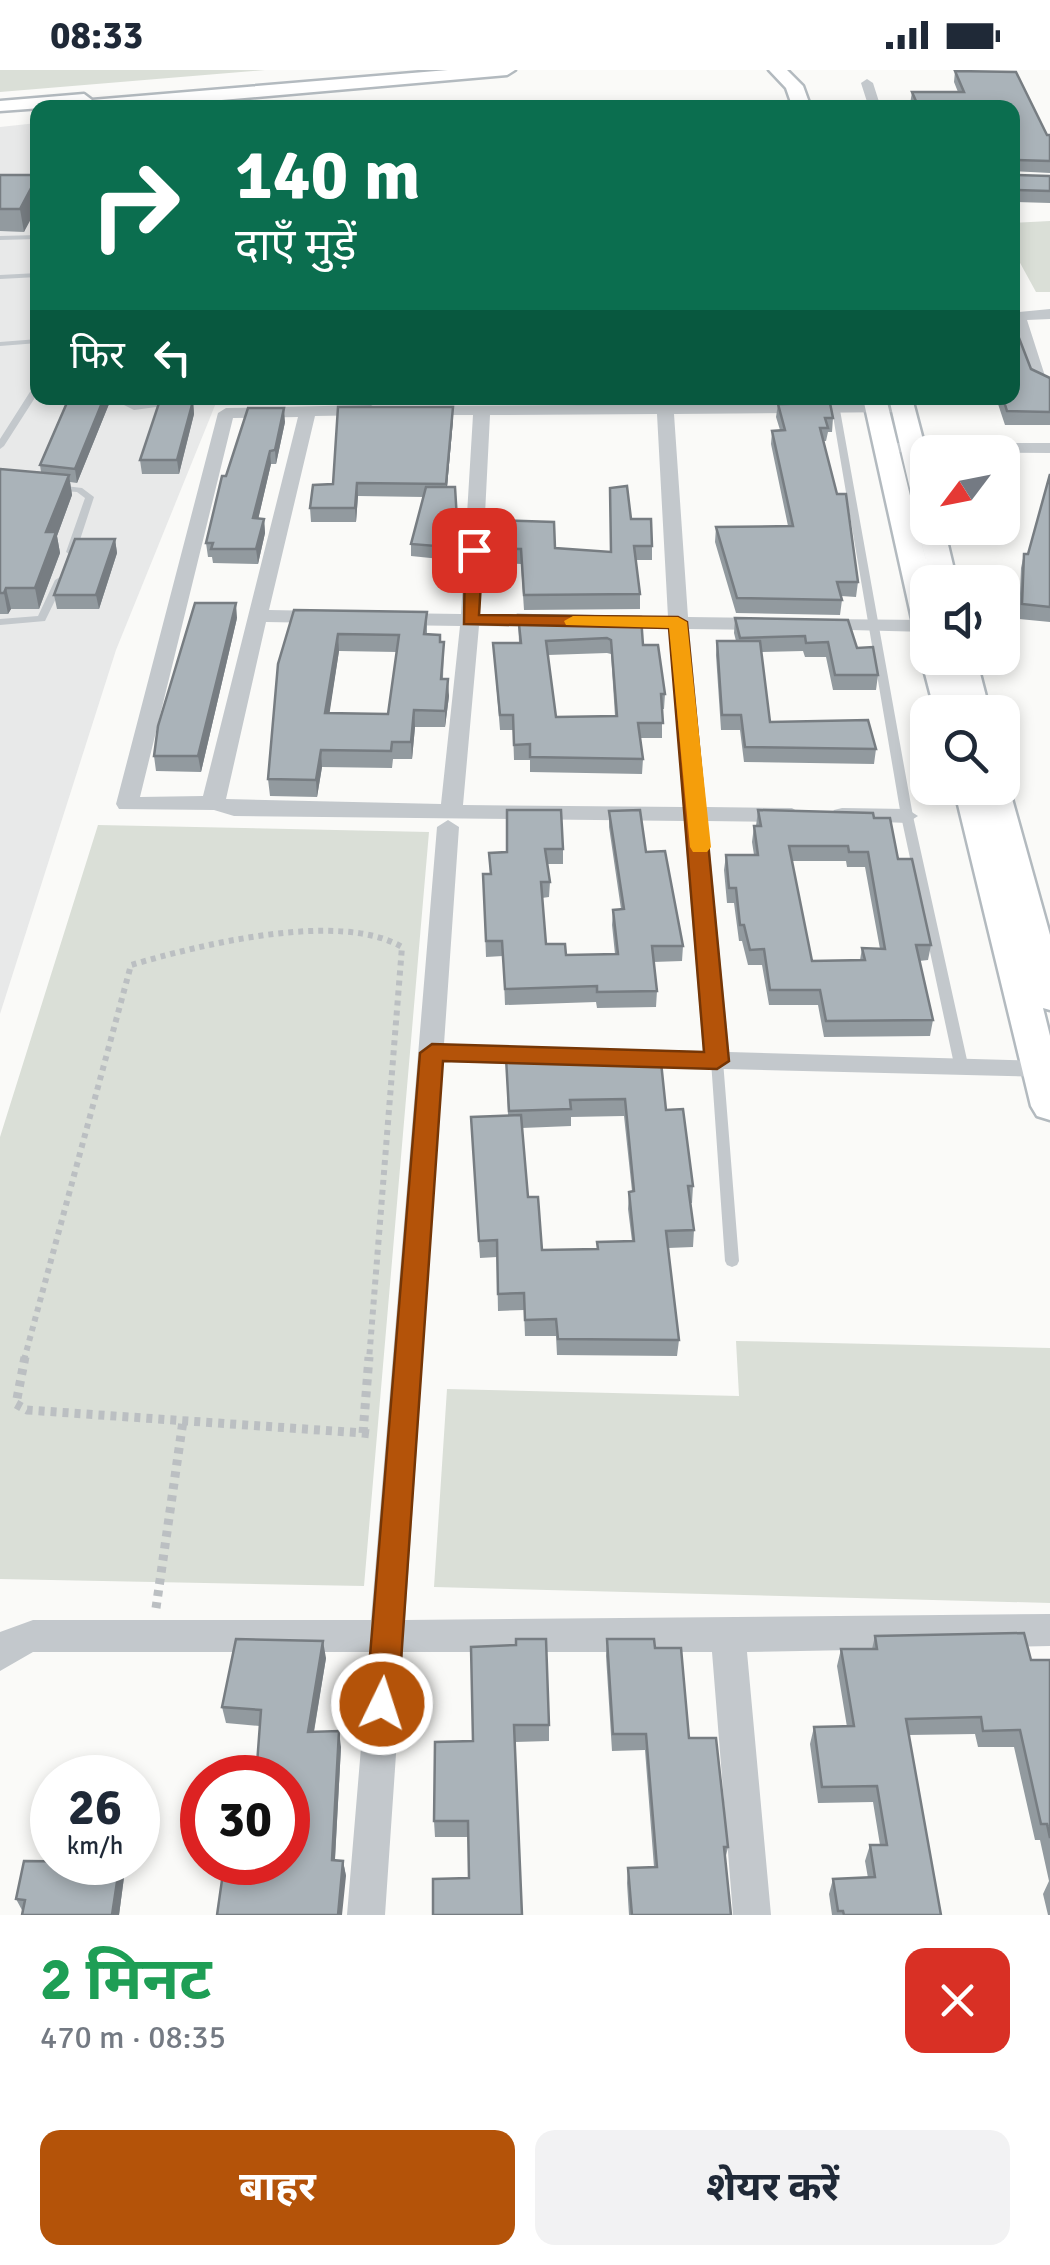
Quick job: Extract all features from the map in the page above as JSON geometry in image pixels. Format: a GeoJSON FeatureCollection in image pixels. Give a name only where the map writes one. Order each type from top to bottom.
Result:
{"type":"FeatureCollection","features":[{"type":"Feature","properties":{"kind":"street"},"geometry":{"type":"LineString","coordinates":[[135,100],[426,70]]}},
{"type":"Feature","properties":{"kind":"street"},"geometry":{"type":"LineString","coordinates":[[142,100],[507,70]]}},
{"type":"Feature","properties":{"kind":"street"},"geometry":{"type":"LineString","coordinates":[[778,70],[794,86],[799,100]]}},
{"type":"Feature","properties":{"kind":"street"},"geometry":{"type":"LineString","coordinates":[[868,83],[873,100]]}},
{"type":"Feature","properties":{"kind":"street"},"geometry":{"type":"LineString","coordinates":[[0,106],[30,105]]}},
{"type":"Feature","properties":{"kind":"street"},"geometry":{"type":"LineString","coordinates":[[0,113],[30,111]]}},
{"type":"Feature","properties":{"kind":"street"},"geometry":{"type":"LineString","coordinates":[[1050,314],[1024,315],[1020,319],[1038,379],[1050,384]]}},
{"type":"Feature","properties":{"kind":"street"},"geometry":{"type":"LineString","coordinates":[[405,410],[836,410],[873,405]]}},
{"type":"Feature","properties":{"kind":"street"},"geometry":{"type":"LineString","coordinates":[[889,405],[900,447],[918,565]]}},
{"type":"Feature","properties":{"kind":"street"},"geometry":{"type":"LineString","coordinates":[[366,1915],[449,820],[470,620],[482,409]]}},
{"type":"Feature","properties":{"kind":"street"},"geometry":{"type":"LineString","coordinates":[[385,410],[225,414],[127,804],[216,804],[234,809],[449,820],[697,814],[907,816]]}},
{"type":"Feature","properties":{"kind":"street"},"geometry":{"type":"LineString","coordinates":[[665,410],[678,622],[717,1061]]}},
{"type":"Feature","properties":{"kind":"street"},"geometry":{"type":"LineString","coordinates":[[216,804],[214,795],[308,411]]}},
{"type":"Feature","properties":{"kind":"street"},"geometry":{"type":"LineString","coordinates":[[900,447],[1050,448]]}},
{"type":"Feature","properties":{"kind":"street"},"geometry":{"type":"LineString","coordinates":[[900,447],[910,470]]}},
{"type":"Feature","properties":{"kind":"street"},"geometry":{"type":"LineString","coordinates":[[258,616],[335,618]]}},
{"type":"Feature","properties":{"kind":"street"},"geometry":{"type":"LineString","coordinates":[[374,618],[910,626]]}},
{"type":"Feature","properties":{"kind":"street"},"geometry":{"type":"LineString","coordinates":[[973,805],[1050,1106]]}},
{"type":"Feature","properties":{"kind":"street"},"geometry":{"type":"LineString","coordinates":[[999,805],[1050,998]]}},
{"type":"Feature","properties":{"kind":"street"},"geometry":{"type":"LineString","coordinates":[[432,1053],[1042,1070]]}},
{"type":"Feature","properties":{"kind":"street"},"geometry":{"type":"LineString","coordinates":[[0,1655],[9,1644],[34,1636],[728,1636],[1050,1630]]}},
{"type":"Feature","properties":{"kind":"street"},"geometry":{"type":"LineString","coordinates":[[728,1636],[752,1915]]}},
{"type":"Feature","properties":{"kind":"lane"},"geometry":{"type":"LineString","coordinates":[[0,238],[30,237]]}},
{"type":"Feature","properties":{"kind":"lane"},"geometry":{"type":"LineString","coordinates":[[0,278],[30,276]]}},
{"type":"Feature","properties":{"kind":"lane"},"geometry":{"type":"LineString","coordinates":[[0,344],[30,342]]}},
{"type":"Feature","properties":{"kind":"lane"},"geometry":{"type":"LineString","coordinates":[[0,446],[30,399]]}},
{"type":"Feature","properties":{"kind":"lane"},"geometry":{"type":"LineString","coordinates":[[836,410],[907,816],[962,1068]]}},
{"type":"Feature","properties":{"kind":"lane"},"geometry":{"type":"LineString","coordinates":[[0,622],[37,622],[46,616],[89,506],[86,492],[43,487]]}},
{"type":"Feature","properties":{"kind":"lane"},"geometry":{"type":"LineString","coordinates":[[717,1061],[732,1262]]}},
{"type":"Feature","properties":{"kind":"path"},"geometry":{"type":"LineString","coordinates":[[363,1434],[404,954],[396,939],[372,931],[232,942],[131,966],[14,1398],[16,1404],[27,1410],[363,1434],[403,1434]]}},
{"type":"Feature","properties":{"kind":"path"},"geometry":{"type":"LineString","coordinates":[[152,1635],[183,1421]]}},
{"type":"Feature","properties":{"kind":"shaded area"},"geometry":{"type":"Polygon","coordinates":[[[0,70],[265,70],[0,92],[0,70]]]}},
{"type":"Feature","properties":{"kind":"shaded area"},"geometry":{"type":"Polygon","coordinates":[[[30,124],[30,405],[215,405],[116,650],[0,1014],[0,127],[30,124]]]}},
{"type":"Feature","properties":{"kind":"shaded area"},"geometry":{"type":"Polygon","coordinates":[[[1050,221],[1050,292],[1036,292],[1020,263],[1020,223],[1050,221]]]}},
{"type":"Feature","properties":{"kind":"shaded area"},"geometry":{"type":"Polygon","coordinates":[[[98,825],[429,832],[364,1586],[0,1579],[0,1137],[98,825]]]}},
{"type":"Feature","properties":{"kind":"shaded area"},"geometry":{"type":"Polygon","coordinates":[[[736,1341],[1050,1348],[1050,1603],[434,1587],[447,1389],[739,1396],[736,1341]]]}},
{"type":"Feature","properties":{"kind":"building"},"geometry":{"type":"Polygon","coordinates":[[[955,71],[1016,72],[1050,135],[1050,161],[1020,160],[1020,100],[916,100],[912,92],[964,92],[955,71]]]}},
{"type":"Feature","properties":{"kind":"building"},"geometry":{"type":"Polygon","coordinates":[[[0,175],[30,175],[30,190],[20,209],[0,209],[0,175]]]}},
{"type":"Feature","properties":{"kind":"building"},"geometry":{"type":"Polygon","coordinates":[[[1020,175],[1050,176],[1050,191],[1020,190],[1020,175]]]}},
{"type":"Feature","properties":{"kind":"building"},"geometry":{"type":"Polygon","coordinates":[[[1020,341],[1031,369],[1050,378],[1050,412],[1007,411],[1005,405],[1020,405],[1020,341]]]}},
{"type":"Feature","properties":{"kind":"building"},"geometry":{"type":"Polygon","coordinates":[[[66,405],[101,405],[75,469],[40,465],[66,405]]]}},
{"type":"Feature","properties":{"kind":"building"},"geometry":{"type":"Polygon","coordinates":[[[158,405],[192,405],[177,460],[140,460],[158,405]]]}},
{"type":"Feature","properties":{"kind":"building"},"geometry":{"type":"Polygon","coordinates":[[[778,405],[830,405],[833,418],[825,418],[828,428],[820,428],[837,494],[846,494],[858,582],[837,582],[842,600],[737,598],[716,527],[793,526],[772,431],[785,430],[778,405]]]}},
{"type":"Feature","properties":{"kind":"building"},"geometry":{"type":"Polygon","coordinates":[[[338,407],[453,407],[446,484],[357,483],[355,508],[310,508],[313,485],[333,484],[338,407]]]}},
{"type":"Feature","properties":{"kind":"building"},"geometry":{"type":"Polygon","coordinates":[[[248,408],[284,408],[253,518],[264,519],[256,549],[211,549],[213,543],[206,543],[222,476],[226,476],[248,408]]]}},
{"type":"Feature","properties":{"kind":"building"},"geometry":{"type":"Polygon","coordinates":[[[0,469],[69,475],[46,532],[56,532],[35,588],[6,588],[4,593],[0,593],[0,469]]]}},
{"type":"Feature","properties":{"kind":"building"},"geometry":{"type":"Polygon","coordinates":[[[1050,474],[1050,607],[1022,604],[1024,554],[1028,554],[1050,474]]]}},
{"type":"Feature","properties":{"kind":"building"},"geometry":{"type":"Polygon","coordinates":[[[627,486],[631,519],[651,519],[652,546],[634,546],[640,594],[524,595],[521,549],[486,548],[488,520],[554,522],[555,548],[611,552],[610,488],[627,486]]]}},
{"type":"Feature","properties":{"kind":"building"},"geometry":{"type":"Polygon","coordinates":[[[426,487],[455,487],[457,520],[462,520],[460,548],[411,544],[426,487]]]}},
{"type":"Feature","properties":{"kind":"building"},"geometry":{"type":"Polygon","coordinates":[[[75,539],[115,539],[96,595],[54,595],[75,539]]]}},
{"type":"Feature","properties":{"kind":"building"},"geometry":{"type":"Polygon","coordinates":[[[195,603],[236,603],[198,756],[154,756],[158,726],[195,603]]]}},
{"type":"Feature","properties":{"kind":"building"},"geometry":{"type":"Polygon","coordinates":[[[294,610],[427,612],[424,634],[440,635],[440,642],[444,642],[441,679],[448,679],[445,711],[414,710],[411,742],[392,742],[391,751],[321,750],[316,780],[268,779],[278,664],[294,610]],[[338,634],[325,713],[388,714],[399,635],[338,634]]]}},
{"type":"Feature","properties":{"kind":"building"},"geometry":{"type":"Polygon","coordinates":[[[518,615],[641,617],[643,645],[658,645],[665,694],[661,694],[663,723],[638,723],[643,759],[530,757],[530,744],[514,745],[513,715],[500,715],[493,643],[521,643],[518,615]],[[611,640],[546,641],[556,717],[617,716],[611,640]]]}},
{"type":"Feature","properties":{"kind":"building"},"geometry":{"type":"Polygon","coordinates":[[[735,618],[848,620],[857,648],[873,647],[878,675],[835,675],[828,642],[806,643],[805,636],[740,638],[735,618]]]}},
{"type":"Feature","properties":{"kind":"building"},"geometry":{"type":"Polygon","coordinates":[[[717,641],[760,641],[770,722],[868,720],[876,749],[745,747],[741,715],[722,715],[717,641]]]}},
{"type":"Feature","properties":{"kind":"building"},"geometry":{"type":"Polygon","coordinates":[[[507,810],[561,810],[563,849],[545,849],[550,882],[541,882],[546,944],[565,944],[566,955],[618,954],[613,910],[624,909],[609,811],[640,810],[646,852],[665,851],[683,946],[652,946],[657,991],[597,992],[597,986],[505,989],[502,941],[486,941],[483,874],[491,874],[489,853],[507,852],[507,810]]]}},
{"type":"Feature","properties":{"kind":"building"},"geometry":{"type":"Polygon","coordinates":[[[758,810],[873,813],[874,818],[890,818],[898,859],[912,859],[931,945],[916,945],[933,1020],[826,1021],[820,990],[770,990],[764,949],[750,950],[744,925],[740,925],[736,888],[729,888],[726,855],[758,855],[754,826],[761,826],[758,810]],[[789,846],[812,961],[865,960],[862,948],[885,949],[868,852],[849,852],[848,846],[789,846]]]}},
{"type":"Feature","properties":{"kind":"building"},"geometry":{"type":"Polygon","coordinates":[[[525,1051],[566,1052],[567,1062],[661,1062],[666,1110],[683,1109],[693,1186],[688,1186],[694,1230],[666,1231],[679,1340],[558,1339],[556,1319],[525,1320],[524,1293],[498,1294],[497,1240],[479,1241],[471,1117],[521,1115],[528,1197],[538,1197],[542,1250],[598,1249],[597,1242],[634,1241],[629,1192],[634,1191],[625,1099],[570,1100],[571,1109],[509,1111],[506,1058],[526,1058],[525,1051]]]}},
{"type":"Feature","properties":{"kind":"building"},"geometry":{"type":"Polygon","coordinates":[[[1024,1633],[1031,1660],[1050,1660],[1050,1838],[1047,1824],[1041,1824],[1020,1730],[983,1731],[981,1717],[906,1719],[941,1915],[844,1915],[838,1911],[833,1879],[875,1877],[870,1845],[887,1845],[877,1786],[822,1787],[814,1727],[854,1726],[841,1649],[877,1649],[875,1636],[1024,1633]]]}},
{"type":"Feature","properties":{"kind":"building"},"geometry":{"type":"Polygon","coordinates":[[[236,1639],[323,1641],[308,1732],[339,1731],[332,1860],[343,1861],[338,1915],[217,1915],[221,1885],[310,1885],[310,1755],[258,1755],[261,1710],[222,1707],[236,1639]]]}},
{"type":"Feature","properties":{"kind":"building"},"geometry":{"type":"Polygon","coordinates":[[[516,1639],[546,1639],[549,1725],[514,1725],[522,1915],[433,1915],[433,1879],[469,1878],[468,1821],[434,1821],[435,1742],[473,1741],[471,1647],[516,1645],[516,1639]]]}},
{"type":"Feature","properties":{"kind":"building"},"geometry":{"type":"Polygon","coordinates":[[[607,1639],[654,1639],[655,1648],[681,1648],[689,1738],[716,1738],[731,1915],[632,1915],[628,1868],[657,1867],[646,1734],[613,1734],[607,1639]]]}},
{"type":"Feature","properties":{"kind":"building"},"geometry":{"type":"Polygon","coordinates":[[[24,1861],[30,1861],[30,1885],[117,1885],[112,1915],[22,1915],[25,1900],[16,1899],[24,1861]]]}},
{"type":"Feature","properties":{"kind":"slow traffic"},"geometry":{"type":"LineString","coordinates":[[573,621],[678,622],[700,847]]}},
{"type":"Feature","properties":{"kind":"route"},"geometry":{"type":"LineString","coordinates":[[382,1704],[432,1053],[717,1061],[678,622],[470,620],[474,550]]}}]}
